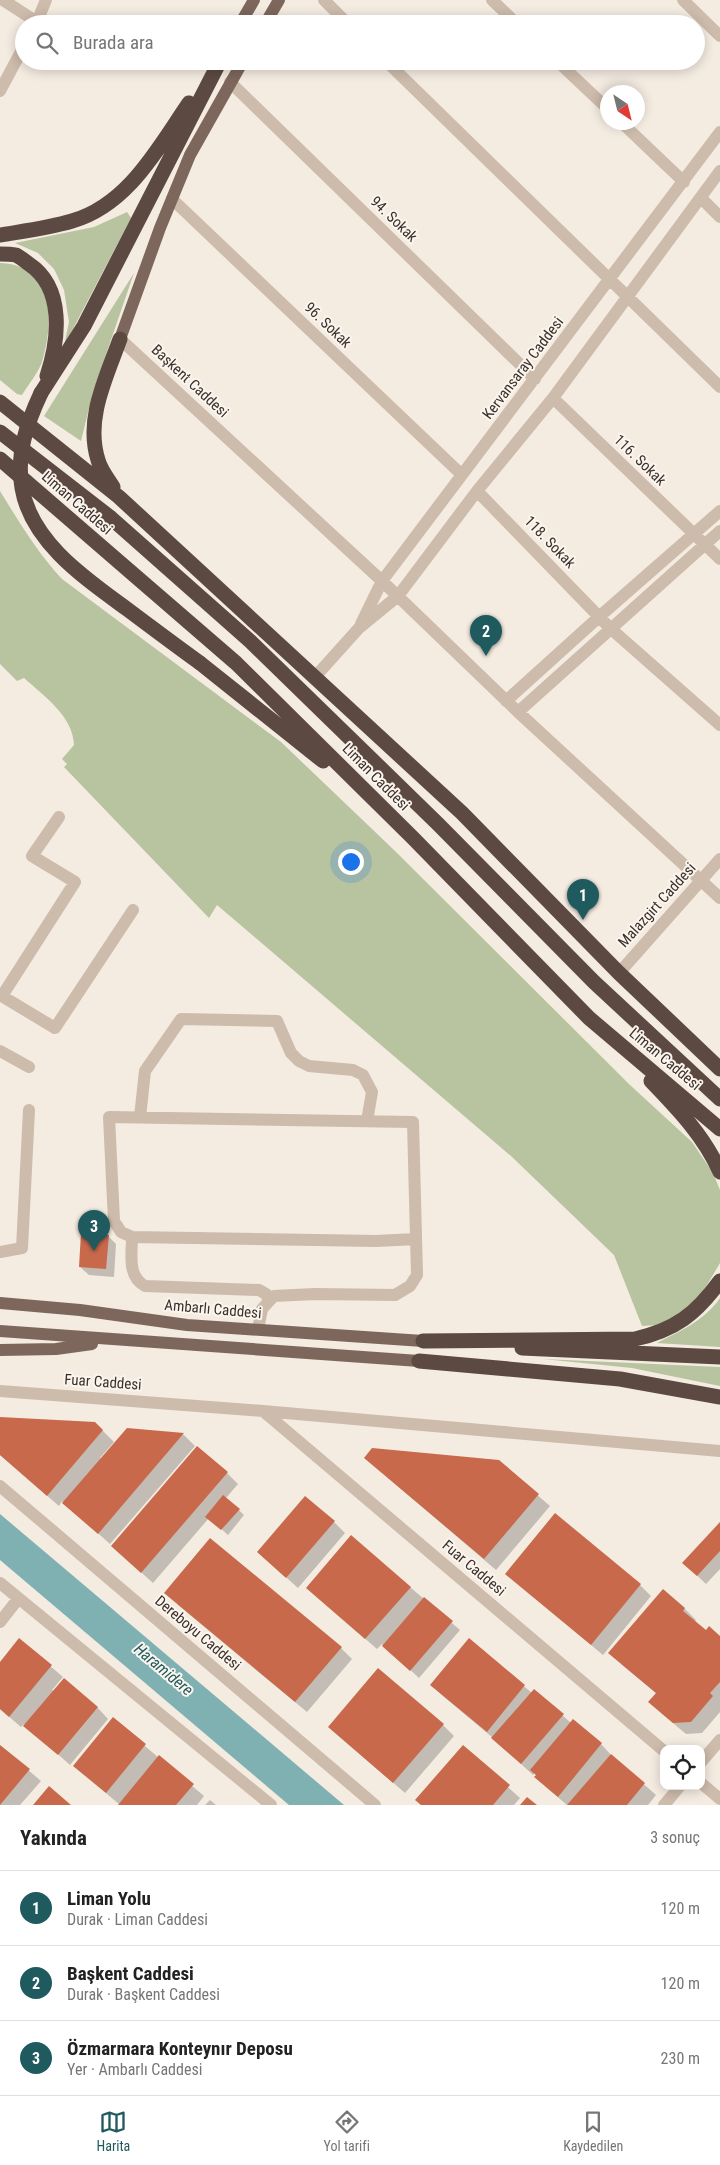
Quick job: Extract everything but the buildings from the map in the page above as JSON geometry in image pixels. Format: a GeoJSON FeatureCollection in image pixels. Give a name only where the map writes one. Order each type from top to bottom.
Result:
{"type":"FeatureCollection","features":[{"type":"Feature","properties":{"kind":"highway"},"geometry":{"type":"LineString","coordinates":[[0,235],[73,221],[102,208],[130,185],[213,70]]}},
{"type":"Feature","properties":{"kind":"highway"},"geometry":{"type":"LineString","coordinates":[[41,393],[84,326],[214,70]]}},
{"type":"Feature","properties":{"kind":"highway"},"geometry":{"type":"LineString","coordinates":[[0,254],[17,256],[35,268],[47,282],[54,303],[57,322],[54,348],[41,393],[27,425],[20,461],[22,489],[43,536],[62,559],[200,663],[310,750],[413,838]]}},
{"type":"Feature","properties":{"kind":"highway"},"geometry":{"type":"LineString","coordinates":[[119,497],[98,462],[93,441],[96,408],[120,339]]}},
{"type":"Feature","properties":{"kind":"highway"},"geometry":{"type":"LineString","coordinates":[[0,402],[119,497],[462,813],[619,972],[720,1069]]}},
{"type":"Feature","properties":{"kind":"highway","name":"Liman Caddesi"},"geometry":{"type":"LineString","coordinates":[[0,432],[111,518],[250,641],[438,824],[594,982],[720,1098]]}},
{"type":"Feature","properties":{"kind":"highway","name":"Liman Caddesi"},"geometry":{"type":"LineString","coordinates":[[0,459],[236,663],[413,838],[588,1018],[720,1129]]}},
{"type":"Feature","properties":{"kind":"highway"},"geometry":{"type":"LineString","coordinates":[[588,1018],[685,1117],[712,1154],[720,1172]]}},
{"type":"Feature","properties":{"kind":"highway"},"geometry":{"type":"LineString","coordinates":[[424,1341],[635,1339],[657,1334],[680,1323],[706,1300],[720,1281]]}},
{"type":"Feature","properties":{"kind":"highway"},"geometry":{"type":"LineString","coordinates":[[424,1341],[551,1350],[720,1358]]}},
{"type":"Feature","properties":{"kind":"highway"},"geometry":{"type":"LineString","coordinates":[[419,1361],[620,1379],[690,1390],[720,1397]]}},
{"type":"Feature","properties":{"kind":"main road"},"geometry":{"type":"LineString","coordinates":[[245,15],[254,0]]}},
{"type":"Feature","properties":{"kind":"main road"},"geometry":{"type":"LineString","coordinates":[[270,15],[279,0]]}},
{"type":"Feature","properties":{"kind":"main road"},"geometry":{"type":"LineString","coordinates":[[120,339],[190,155],[237,70]]}},
{"type":"Feature","properties":{"kind":"main road","name":"Ambarlı Caddesi"},"geometry":{"type":"LineString","coordinates":[[0,1303],[80,1310],[188,1325],[424,1341]]}},
{"type":"Feature","properties":{"kind":"main road"},"geometry":{"type":"LineString","coordinates":[[0,1331],[116,1341],[419,1361]]}},
{"type":"Feature","properties":{"kind":"main road"},"geometry":{"type":"LineString","coordinates":[[0,1350],[56,1350],[116,1341]]}},
{"type":"Feature","properties":{"kind":"street"},"geometry":{"type":"LineString","coordinates":[[3,0],[25,15]]}},
{"type":"Feature","properties":{"kind":"street"},"geometry":{"type":"LineString","coordinates":[[39,15],[46,0]]}},
{"type":"Feature","properties":{"kind":"street"},"geometry":{"type":"LineString","coordinates":[[324,0],[339,15]]}},
{"type":"Feature","properties":{"kind":"street"},"geometry":{"type":"LineString","coordinates":[[492,0],[508,15]]}},
{"type":"Feature","properties":{"kind":"street"},"geometry":{"type":"LineString","coordinates":[[683,0],[698,15]]}},
{"type":"Feature","properties":{"kind":"street"},"geometry":{"type":"LineString","coordinates":[[705,21],[720,36]]}},
{"type":"Feature","properties":{"kind":"street"},"geometry":{"type":"LineString","coordinates":[[0,91],[15,63]]}},
{"type":"Feature","properties":{"kind":"street"},"geometry":{"type":"LineString","coordinates":[[395,70],[720,387]]}},
{"type":"Feature","properties":{"kind":"street"},"geometry":{"type":"LineString","coordinates":[[566,70],[600,102]]}},
{"type":"Feature","properties":{"kind":"street","name":"94. Sokak"},"geometry":{"type":"LineString","coordinates":[[230,82],[535,380]]}},
{"type":"Feature","properties":{"kind":"street"},"geometry":{"type":"LineString","coordinates":[[629,130],[684,182]]}},
{"type":"Feature","properties":{"kind":"street","name":"Kervansaray Caddesi"},"geometry":{"type":"LineString","coordinates":[[359,628],[382,581],[720,132]]}},
{"type":"Feature","properties":{"kind":"street","name":"Kervansaray Caddesi"},"geometry":{"type":"LineString","coordinates":[[315,677],[359,628],[398,596],[477,491],[553,398],[720,171]]}},
{"type":"Feature","properties":{"kind":"street"},"geometry":{"type":"LineString","coordinates":[[701,198],[720,217]]}},
{"type":"Feature","properties":{"kind":"street","name":"96. Sokak"},"geometry":{"type":"LineString","coordinates":[[172,199],[462,475]]}},
{"type":"Feature","properties":{"kind":"street","name":"Başkent Caddesi"},"geometry":{"type":"LineString","coordinates":[[120,339],[398,596],[506,701],[720,898]]}},
{"type":"Feature","properties":{"kind":"street","name":"116. Sokak"},"geometry":{"type":"LineString","coordinates":[[553,398],[720,559]]}},
{"type":"Feature","properties":{"kind":"street","name":"118. Sokak"},"geometry":{"type":"LineString","coordinates":[[477,491],[610,628],[720,725]]}},
{"type":"Feature","properties":{"kind":"street"},"geometry":{"type":"LineString","coordinates":[[506,701],[720,510]]}},
{"type":"Feature","properties":{"kind":"street"},"geometry":{"type":"LineString","coordinates":[[518,712],[720,530]]}},
{"type":"Feature","properties":{"kind":"street"},"geometry":{"type":"LineString","coordinates":[[59,816],[32,856],[76,882],[1,996],[55,1028],[133,910]]}},
{"type":"Feature","properties":{"kind":"street","name":"Malazgirt Caddesi"},"geometry":{"type":"LineString","coordinates":[[619,972],[720,859]]}},
{"type":"Feature","properties":{"kind":"street"},"geometry":{"type":"LineString","coordinates":[[140,1117],[145,1071],[181,1020],[277,1021],[291,1053],[298,1061],[309,1066],[353,1070],[367,1079],[372,1092],[368,1121]]}},
{"type":"Feature","properties":{"kind":"street"},"geometry":{"type":"LineString","coordinates":[[0,1051],[29,1067]]}},
{"type":"Feature","properties":{"kind":"street"},"geometry":{"type":"LineString","coordinates":[[0,1252],[22,1248],[29,1110]]}},
{"type":"Feature","properties":{"kind":"street"},"geometry":{"type":"LineString","coordinates":[[258,1329],[262,1309],[268,1300],[274,1296],[314,1294],[395,1295],[410,1286],[417,1275],[413,1122],[109,1116],[114,1221],[121,1232],[132,1237],[357,1241],[416,1239]]}},
{"type":"Feature","properties":{"kind":"street"},"geometry":{"type":"LineString","coordinates":[[132,1237],[132,1271],[138,1281],[145,1286],[259,1290],[266,1294],[268,1300]]}},
{"type":"Feature","properties":{"kind":"street","name":"Fuar Caddesi"},"geometry":{"type":"LineString","coordinates":[[0,1391],[263,1410],[720,1451]]}},
{"type":"Feature","properties":{"kind":"street","name":"Fuar Caddesi"},"geometry":{"type":"LineString","coordinates":[[263,1410],[660,1748]]}},
{"type":"Feature","properties":{"kind":"street","name":"Dereboyu Caddesi"},"geometry":{"type":"LineString","coordinates":[[0,1486],[375,1805]]}},
{"type":"Feature","properties":{"kind":"street"},"geometry":{"type":"LineString","coordinates":[[0,1583],[271,1805]]}},
{"type":"Feature","properties":{"kind":"street"},"geometry":{"type":"LineString","coordinates":[[0,1622],[18,1598]]}},
{"type":"Feature","properties":{"kind":"street"},"geometry":{"type":"LineString","coordinates":[[705,1757],[720,1740]]}},
{"type":"Feature","properties":{"kind":"street"},"geometry":{"type":"LineString","coordinates":[[705,1786],[720,1799]]}},
{"type":"Feature","properties":{"kind":"street"},"geometry":{"type":"LineString","coordinates":[[664,1805],[677,1790]]}},
{"type":"Feature","properties":{"kind":"green space"},"geometry":{"type":"Polygon","coordinates":[[[127,212],[131,218],[64,346],[69,322],[64,290],[54,269],[38,253],[15,243],[94,227],[127,212]]]}},
{"type":"Feature","properties":{"kind":"green space"},"geometry":{"type":"Polygon","coordinates":[[[0,263],[18,266],[31,274],[41,284],[46,298],[48,330],[46,346],[42,362],[22,395],[17,394],[0,380],[0,263]]]}},
{"type":"Feature","properties":{"kind":"green space"},"geometry":{"type":"Polygon","coordinates":[[[134,273],[93,392],[81,441],[44,416],[134,273]]]}},
{"type":"Feature","properties":{"kind":"green space"},"geometry":{"type":"Polygon","coordinates":[[[0,491],[36,547],[62,579],[281,742],[394,850],[630,1085],[692,1142],[713,1173],[720,1190],[720,1263],[701,1295],[673,1318],[657,1325],[642,1326],[614,1255],[511,1156],[217,905],[209,918],[64,767],[67,764],[62,759],[74,745],[69,725],[48,699],[24,678],[17,681],[0,664],[0,491]]]}},
{"type":"Feature","properties":{"kind":"green space"},"geometry":{"type":"Polygon","coordinates":[[[720,1298],[720,1347],[657,1343],[683,1330],[699,1319],[720,1298]]]}},
{"type":"Feature","properties":{"kind":"green space"},"geometry":{"type":"Polygon","coordinates":[[[543,1359],[720,1367],[720,1386],[632,1368],[543,1359]]]}},
{"type":"Feature","properties":{"kind":"water","name":"Haramidere"},"geometry":{"type":"Polygon","coordinates":[[[0,1514],[344,1805],[289,1805],[0,1560],[0,1514]]]}},
{"type":"Feature","properties":{"kind":"place","name":"Başkent Caddesi"},"geometry":{"type":"Point","coordinates":[486,656]}},
{"type":"Feature","properties":{"kind":"place","name":"Liman Yolu"},"geometry":{"type":"Point","coordinates":[583,920]}},
{"type":"Feature","properties":{"kind":"place","name":"Özmarmara Konteynır Deposu"},"geometry":{"type":"Point","coordinates":[94,1251]}}]}
